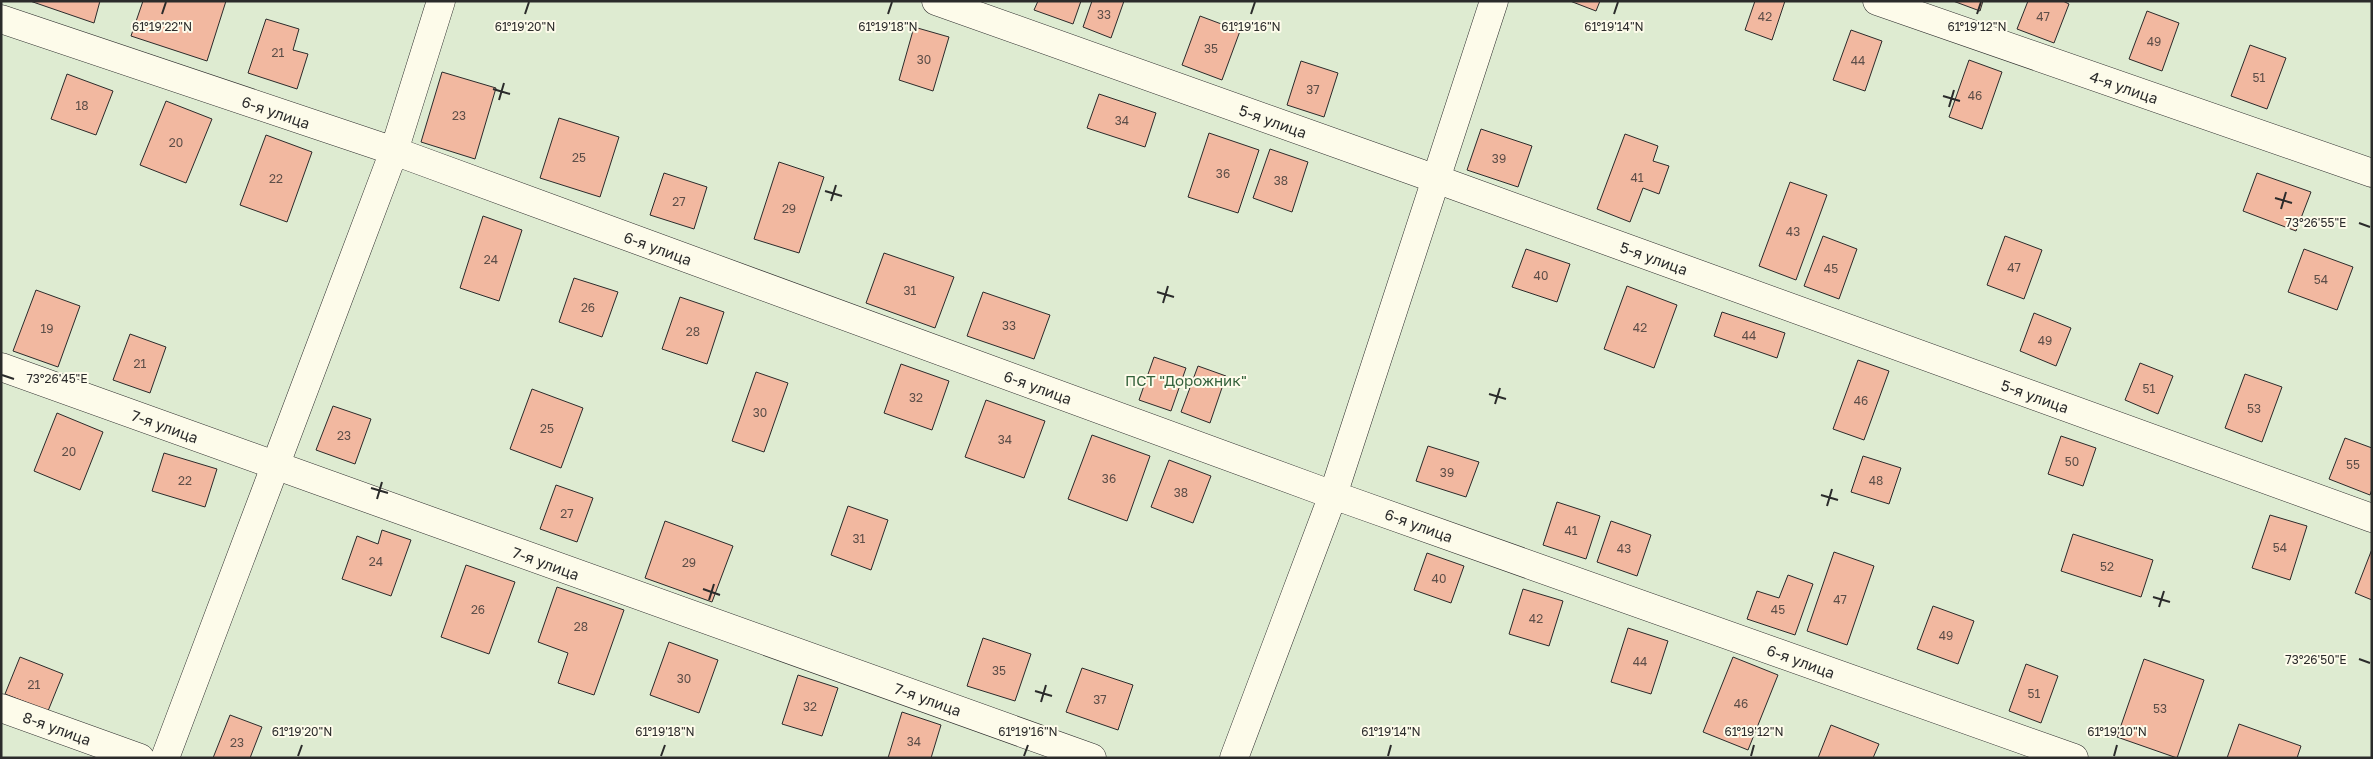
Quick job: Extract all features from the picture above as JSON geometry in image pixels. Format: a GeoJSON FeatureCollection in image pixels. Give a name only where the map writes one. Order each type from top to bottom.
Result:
{"type":"FeatureCollection","features":[{"type":"Feature","properties":{"kind":"street"},"geometry":{"type":"LineString","coordinates":[[165,758],[394,151],[441,1]]}},
{"type":"Feature","properties":{"kind":"street","name":"5-я улица"},"geometry":{"type":"LineString","coordinates":[[936,1],[1436,179],[2372,518]]}},
{"type":"Feature","properties":{"kind":"street"},"geometry":{"type":"LineString","coordinates":[[1234,758],[1333,495],[1494,1]]}},
{"type":"Feature","properties":{"kind":"street","name":"4-я улица"},"geometry":{"type":"LineString","coordinates":[[1877,1],[2372,174]]}},
{"type":"Feature","properties":{"kind":"street","name":"6-я улица"},"geometry":{"type":"LineString","coordinates":[[1,19],[394,151],[1333,495],[2074,758]]}},
{"type":"Feature","properties":{"kind":"street","name":"7-я улица"},"geometry":{"type":"LineString","coordinates":[[1,367],[1092,758]]}},
{"type":"Feature","properties":{"kind":"street","name":"8-я улица"},"geometry":{"type":"LineString","coordinates":[[1,708],[140,758]]}},
{"type":"Feature","properties":{"kind":"green space","name":"ПСТ \"Дорожник\""},"geometry":{"type":"Polygon","coordinates":[[[1,1],[2372,1],[2372,758],[1,758],[1,1]]]}},
{"type":"Feature","properties":{"kind":"building"},"geometry":{"type":"Polygon","coordinates":[[[30,1],[100,1],[94,23],[30,1]]]}},
{"type":"Feature","properties":{"kind":"building"},"geometry":{"type":"Polygon","coordinates":[[[143,1],[226,1],[207,61],[131,36],[143,1]]]}},
{"type":"Feature","properties":{"kind":"building"},"geometry":{"type":"Polygon","coordinates":[[[1038,1],[1081,1],[1073,24],[1034,10],[1038,1]]]}},
{"type":"Feature","properties":{"kind":"building"},"geometry":{"type":"Polygon","coordinates":[[[1092,1],[1124,1],[1111,38],[1083,27],[1092,1]]]}},
{"type":"Feature","properties":{"kind":"building"},"geometry":{"type":"Polygon","coordinates":[[[1570,1],[1600,1],[1596,11],[1570,1]]]}},
{"type":"Feature","properties":{"kind":"building"},"geometry":{"type":"Polygon","coordinates":[[[1755,1],[1785,1],[1772,40],[1745,30],[1755,1]]]}},
{"type":"Feature","properties":{"kind":"building"},"geometry":{"type":"Polygon","coordinates":[[[1953,1],[1983,1],[1980,11],[1953,1]]]}},
{"type":"Feature","properties":{"kind":"building"},"geometry":{"type":"Polygon","coordinates":[[[2028,1],[2063,1],[2069,4],[2054,43],[2017,29],[2028,1]]]}},
{"type":"Feature","properties":{"kind":"building"},"geometry":{"type":"Polygon","coordinates":[[[2147,11],[2179,23],[2162,71],[2129,59],[2147,11]]]}},
{"type":"Feature","properties":{"kind":"building"},"geometry":{"type":"Polygon","coordinates":[[[1200,16],[1240,31],[1222,80],[1182,65],[1200,16]]]}},
{"type":"Feature","properties":{"kind":"building"},"geometry":{"type":"Polygon","coordinates":[[[266,19],[299,29],[293,50],[308,54],[297,89],[248,73],[266,19]]]}},
{"type":"Feature","properties":{"kind":"building"},"geometry":{"type":"Polygon","coordinates":[[[914,27],[949,37],[933,91],[899,80],[914,27]]]}},
{"type":"Feature","properties":{"kind":"building"},"geometry":{"type":"Polygon","coordinates":[[[1851,30],[1882,41],[1865,91],[1833,80],[1851,30]]]}},
{"type":"Feature","properties":{"kind":"building"},"geometry":{"type":"Polygon","coordinates":[[[2250,45],[2286,58],[2267,109],[2231,96],[2250,45]]]}},
{"type":"Feature","properties":{"kind":"building"},"geometry":{"type":"Polygon","coordinates":[[[1969,60],[2002,72],[1982,129],[1949,117],[1969,60]]]}},
{"type":"Feature","properties":{"kind":"building"},"geometry":{"type":"Polygon","coordinates":[[[1301,61],[1338,73],[1324,117],[1287,105],[1301,61]]]}},
{"type":"Feature","properties":{"kind":"building"},"geometry":{"type":"Polygon","coordinates":[[[442,72],[496,88],[475,159],[421,142],[442,72]]]}},
{"type":"Feature","properties":{"kind":"building"},"geometry":{"type":"Polygon","coordinates":[[[67,74],[113,91],[96,135],[51,119],[67,74]]]}},
{"type":"Feature","properties":{"kind":"building"},"geometry":{"type":"Polygon","coordinates":[[[1099,94],[1156,113],[1145,147],[1087,128],[1099,94]]]}},
{"type":"Feature","properties":{"kind":"building"},"geometry":{"type":"Polygon","coordinates":[[[166,101],[212,119],[186,183],[140,165],[166,101]]]}},
{"type":"Feature","properties":{"kind":"building"},"geometry":{"type":"Polygon","coordinates":[[[559,118],[619,137],[600,197],[540,178],[559,118]]]}},
{"type":"Feature","properties":{"kind":"building"},"geometry":{"type":"Polygon","coordinates":[[[1481,129],[1532,146],[1518,187],[1467,170],[1481,129]]]}},
{"type":"Feature","properties":{"kind":"building"},"geometry":{"type":"Polygon","coordinates":[[[1209,133],[1259,150],[1238,213],[1188,197],[1209,133]]]}},
{"type":"Feature","properties":{"kind":"building"},"geometry":{"type":"Polygon","coordinates":[[[1625,134],[1658,146],[1653,161],[1669,166],[1659,194],[1643,188],[1630,222],[1597,209],[1625,134]]]}},
{"type":"Feature","properties":{"kind":"building"},"geometry":{"type":"Polygon","coordinates":[[[266,135],[312,152],[287,222],[240,205],[266,135]]]}},
{"type":"Feature","properties":{"kind":"building"},"geometry":{"type":"Polygon","coordinates":[[[1270,149],[1308,162],[1292,212],[1253,198],[1270,149]]]}},
{"type":"Feature","properties":{"kind":"building"},"geometry":{"type":"Polygon","coordinates":[[[779,162],[824,177],[799,253],[754,239],[779,162]]]}},
{"type":"Feature","properties":{"kind":"building"},"geometry":{"type":"Polygon","coordinates":[[[664,173],[707,187],[694,229],[650,215],[664,173]]]}},
{"type":"Feature","properties":{"kind":"building"},"geometry":{"type":"Polygon","coordinates":[[[2257,173],[2311,192],[2296,231],[2243,211],[2257,173]]]}},
{"type":"Feature","properties":{"kind":"building"},"geometry":{"type":"Polygon","coordinates":[[[1790,182],[1827,195],[1796,280],[1759,266],[1790,182]]]}},
{"type":"Feature","properties":{"kind":"building"},"geometry":{"type":"Polygon","coordinates":[[[483,216],[522,230],[499,301],[460,288],[483,216]]]}},
{"type":"Feature","properties":{"kind":"building"},"geometry":{"type":"Polygon","coordinates":[[[1823,236],[1857,249],[1839,299],[1804,286],[1823,236]]]}},
{"type":"Feature","properties":{"kind":"building"},"geometry":{"type":"Polygon","coordinates":[[[2005,236],[2042,250],[2024,299],[1987,285],[2005,236]]]}},
{"type":"Feature","properties":{"kind":"building"},"geometry":{"type":"Polygon","coordinates":[[[1526,249],[1570,264],[1557,302],[1512,287],[1526,249]]]}},
{"type":"Feature","properties":{"kind":"building"},"geometry":{"type":"Polygon","coordinates":[[[2304,249],[2353,267],[2337,310],[2288,292],[2304,249]]]}},
{"type":"Feature","properties":{"kind":"building"},"geometry":{"type":"Polygon","coordinates":[[[884,253],[954,277],[935,328],[866,303],[884,253]]]}},
{"type":"Feature","properties":{"kind":"building"},"geometry":{"type":"Polygon","coordinates":[[[574,278],[618,292],[602,337],[559,322],[574,278]]]}},
{"type":"Feature","properties":{"kind":"building"},"geometry":{"type":"Polygon","coordinates":[[[1627,286],[1677,305],[1654,368],[1604,349],[1627,286]]]}},
{"type":"Feature","properties":{"kind":"building"},"geometry":{"type":"Polygon","coordinates":[[[36,290],[80,306],[58,367],[13,351],[36,290]]]}},
{"type":"Feature","properties":{"kind":"building"},"geometry":{"type":"Polygon","coordinates":[[[983,292],[1050,315],[1034,359],[967,336],[983,292]]]}},
{"type":"Feature","properties":{"kind":"building"},"geometry":{"type":"Polygon","coordinates":[[[680,297],[724,312],[707,364],[662,349],[680,297]]]}},
{"type":"Feature","properties":{"kind":"building"},"geometry":{"type":"Polygon","coordinates":[[[1722,312],[1785,333],[1777,358],[1714,336],[1722,312]]]}},
{"type":"Feature","properties":{"kind":"building"},"geometry":{"type":"Polygon","coordinates":[[[2034,313],[2071,328],[2056,366],[2020,351],[2034,313]]]}},
{"type":"Feature","properties":{"kind":"building"},"geometry":{"type":"Polygon","coordinates":[[[130,334],[166,347],[150,393],[113,380],[130,334]]]}},
{"type":"Feature","properties":{"kind":"building"},"geometry":{"type":"Polygon","coordinates":[[[1154,357],[1186,368],[1171,411],[1139,400],[1154,357]]]}},
{"type":"Feature","properties":{"kind":"building"},"geometry":{"type":"Polygon","coordinates":[[[1858,360],[1889,371],[1864,440],[1833,429],[1858,360]]]}},
{"type":"Feature","properties":{"kind":"building"},"geometry":{"type":"Polygon","coordinates":[[[2140,363],[2173,376],[2158,414],[2125,400],[2140,363]]]}},
{"type":"Feature","properties":{"kind":"building"},"geometry":{"type":"Polygon","coordinates":[[[901,364],[949,381],[932,430],[884,413],[901,364]]]}},
{"type":"Feature","properties":{"kind":"building"},"geometry":{"type":"Polygon","coordinates":[[[1198,366],[1226,376],[1210,423],[1181,412],[1198,366]]]}},
{"type":"Feature","properties":{"kind":"building"},"geometry":{"type":"Polygon","coordinates":[[[756,372],[788,383],[764,452],[732,441],[756,372]]]}},
{"type":"Feature","properties":{"kind":"building"},"geometry":{"type":"Polygon","coordinates":[[[2245,374],[2282,387],[2262,442],[2225,428],[2245,374]]]}},
{"type":"Feature","properties":{"kind":"building"},"geometry":{"type":"Polygon","coordinates":[[[532,389],[583,408],[561,468],[510,449],[532,389]]]}},
{"type":"Feature","properties":{"kind":"building"},"geometry":{"type":"Polygon","coordinates":[[[986,400],[1045,421],[1024,478],[965,457],[986,400]]]}},
{"type":"Feature","properties":{"kind":"building"},"geometry":{"type":"Polygon","coordinates":[[[333,406],[371,419],[355,464],[316,450],[333,406]]]}},
{"type":"Feature","properties":{"kind":"building"},"geometry":{"type":"Polygon","coordinates":[[[57,413],[103,432],[80,490],[34,471],[57,413]]]}},
{"type":"Feature","properties":{"kind":"building"},"geometry":{"type":"Polygon","coordinates":[[[1092,435],[1150,456],[1127,521],[1068,499],[1092,435]]]}},
{"type":"Feature","properties":{"kind":"building"},"geometry":{"type":"Polygon","coordinates":[[[2061,436],[2096,448],[2083,486],[2048,474],[2061,436]]]}},
{"type":"Feature","properties":{"kind":"building"},"geometry":{"type":"Polygon","coordinates":[[[2345,438],[2372,448],[2372,489],[2370,495],[2329,479],[2345,438]]]}},
{"type":"Feature","properties":{"kind":"building"},"geometry":{"type":"Polygon","coordinates":[[[1428,446],[1479,462],[1466,497],[1416,481],[1428,446]]]}},
{"type":"Feature","properties":{"kind":"building"},"geometry":{"type":"Polygon","coordinates":[[[164,453],[217,469],[205,507],[152,491],[164,453]]]}},
{"type":"Feature","properties":{"kind":"building"},"geometry":{"type":"Polygon","coordinates":[[[1863,456],[1901,468],[1889,504],[1851,492],[1863,456]]]}},
{"type":"Feature","properties":{"kind":"building"},"geometry":{"type":"Polygon","coordinates":[[[1169,460],[1211,476],[1193,523],[1151,507],[1169,460]]]}},
{"type":"Feature","properties":{"kind":"building"},"geometry":{"type":"Polygon","coordinates":[[[556,485],[593,498],[577,542],[540,529],[556,485]]]}},
{"type":"Feature","properties":{"kind":"building"},"geometry":{"type":"Polygon","coordinates":[[[1557,502],[1600,516],[1586,559],[1543,545],[1557,502]]]}},
{"type":"Feature","properties":{"kind":"building"},"geometry":{"type":"Polygon","coordinates":[[[848,506],[888,520],[871,570],[831,555],[848,506]]]}},
{"type":"Feature","properties":{"kind":"building"},"geometry":{"type":"Polygon","coordinates":[[[2270,515],[2307,526],[2290,580],[2252,568],[2270,515]]]}},
{"type":"Feature","properties":{"kind":"building"},"geometry":{"type":"Polygon","coordinates":[[[665,521],[733,546],[712,602],[645,578],[665,521]]]}},
{"type":"Feature","properties":{"kind":"building"},"geometry":{"type":"Polygon","coordinates":[[[1611,521],[1651,535],[1637,576],[1597,562],[1611,521]]]}},
{"type":"Feature","properties":{"kind":"building"},"geometry":{"type":"Polygon","coordinates":[[[382,530],[411,540],[391,596],[342,579],[357,536],[378,544],[382,530]]]}},
{"type":"Feature","properties":{"kind":"building"},"geometry":{"type":"Polygon","coordinates":[[[2073,534],[2153,560],[2141,597],[2061,571],[2073,534]]]}},
{"type":"Feature","properties":{"kind":"building"},"geometry":{"type":"Polygon","coordinates":[[[2372,549],[2372,600],[2355,593],[2372,549]]]}},
{"type":"Feature","properties":{"kind":"building"},"geometry":{"type":"Polygon","coordinates":[[[1834,552],[1874,566],[1847,645],[1807,631],[1834,552]]]}},
{"type":"Feature","properties":{"kind":"building"},"geometry":{"type":"Polygon","coordinates":[[[1427,553],[1464,566],[1451,603],[1414,590],[1427,553]]]}},
{"type":"Feature","properties":{"kind":"building"},"geometry":{"type":"Polygon","coordinates":[[[466,565],[515,582],[489,654],[441,637],[466,565]]]}},
{"type":"Feature","properties":{"kind":"building"},"geometry":{"type":"Polygon","coordinates":[[[1788,575],[1813,584],[1795,635],[1747,619],[1757,591],[1779,598],[1788,575]]]}},
{"type":"Feature","properties":{"kind":"building"},"geometry":{"type":"Polygon","coordinates":[[[557,587],[624,610],[594,695],[558,683],[568,653],[538,642],[557,587]]]}},
{"type":"Feature","properties":{"kind":"building"},"geometry":{"type":"Polygon","coordinates":[[[1523,589],[1563,601],[1549,646],[1509,634],[1523,589]]]}},
{"type":"Feature","properties":{"kind":"building"},"geometry":{"type":"Polygon","coordinates":[[[1933,606],[1974,621],[1958,664],[1917,649],[1933,606]]]}},
{"type":"Feature","properties":{"kind":"building"},"geometry":{"type":"Polygon","coordinates":[[[1628,628],[1668,641],[1651,694],[1611,682],[1628,628]]]}},
{"type":"Feature","properties":{"kind":"building"},"geometry":{"type":"Polygon","coordinates":[[[983,638],[1031,654],[1015,701],[967,686],[983,638]]]}},
{"type":"Feature","properties":{"kind":"building"},"geometry":{"type":"Polygon","coordinates":[[[669,642],[718,660],[699,713],[650,695],[669,642]]]}},
{"type":"Feature","properties":{"kind":"building"},"geometry":{"type":"Polygon","coordinates":[[[20,657],[63,674],[48,711],[5,694],[20,657]]]}},
{"type":"Feature","properties":{"kind":"building"},"geometry":{"type":"Polygon","coordinates":[[[1733,657],[1778,675],[1748,750],[1703,732],[1733,657]]]}},
{"type":"Feature","properties":{"kind":"building"},"geometry":{"type":"Polygon","coordinates":[[[2144,659],[2204,680],[2177,758],[2117,737],[2144,659]]]}},
{"type":"Feature","properties":{"kind":"building"},"geometry":{"type":"Polygon","coordinates":[[[2026,664],[2058,676],[2041,723],[2009,711],[2026,664]]]}},
{"type":"Feature","properties":{"kind":"building"},"geometry":{"type":"Polygon","coordinates":[[[1082,668],[1133,685],[1118,730],[1066,712],[1082,668]]]}},
{"type":"Feature","properties":{"kind":"building"},"geometry":{"type":"Polygon","coordinates":[[[798,675],[838,688],[822,736],[782,724],[798,675]]]}},
{"type":"Feature","properties":{"kind":"building"},"geometry":{"type":"Polygon","coordinates":[[[902,712],[941,725],[931,758],[888,758],[902,712]]]}},
{"type":"Feature","properties":{"kind":"building"},"geometry":{"type":"Polygon","coordinates":[[[230,715],[262,727],[250,758],[213,758],[230,715]]]}},
{"type":"Feature","properties":{"kind":"building"},"geometry":{"type":"Polygon","coordinates":[[[2239,724],[2301,746],[2297,758],[2227,758],[2239,724]]]}},
{"type":"Feature","properties":{"kind":"building"},"geometry":{"type":"Polygon","coordinates":[[[1831,725],[1879,744],[1873,758],[1818,758],[1831,725]]]}}]}
